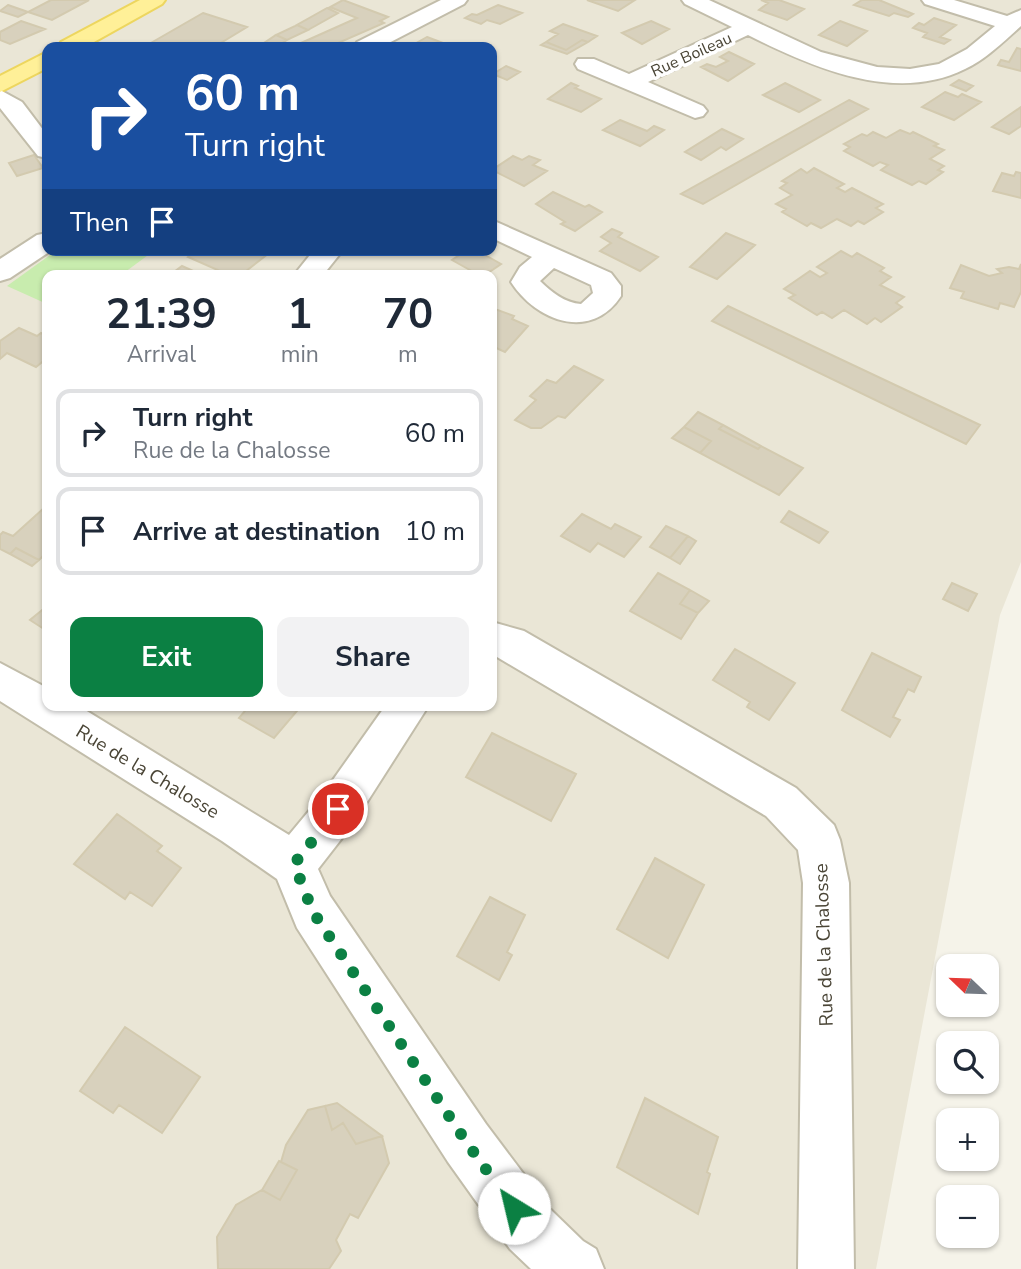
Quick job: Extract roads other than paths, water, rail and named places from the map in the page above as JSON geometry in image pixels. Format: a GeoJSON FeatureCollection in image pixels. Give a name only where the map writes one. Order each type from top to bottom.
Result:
{"type":"FeatureCollection","features":[{"type":"Feature","properties":{"kind":"main road"},"geometry":{"type":"LineString","coordinates":[[78,42],[155,0]]}},
{"type":"Feature","properties":{"kind":"main road"},"geometry":{"type":"LineString","coordinates":[[0,85],[42,62]]}},
{"type":"Feature","properties":{"kind":"street"},"geometry":{"type":"LineString","coordinates":[[375,42],[457,0]]}},
{"type":"Feature","properties":{"kind":"street"},"geometry":{"type":"LineString","coordinates":[[692,0],[826,63],[855,71],[902,75],[943,70],[968,58],[1016,20]]}},
{"type":"Feature","properties":{"kind":"street"},"geometry":{"type":"LineString","coordinates":[[932,0],[1016,20]]}},
{"type":"Feature","properties":{"kind":"street","name":"Rue Boileau"},"geometry":{"type":"LineString","coordinates":[[631,82],[751,26]]}},
{"type":"Feature","properties":{"kind":"street","name":"Rue Boileau"},"geometry":{"type":"LineString","coordinates":[[586,64],[695,111]]}},
{"type":"Feature","properties":{"kind":"street"},"geometry":{"type":"LineString","coordinates":[[0,97],[14,107],[42,144]]}},
{"type":"Feature","properties":{"kind":"street"},"geometry":{"type":"LineString","coordinates":[[497,230],[551,257]]}},
{"type":"Feature","properties":{"kind":"street"},"geometry":{"type":"LineString","coordinates":[[0,272],[42,244]]}},
{"type":"Feature","properties":{"kind":"street"},"geometry":{"type":"LineString","coordinates":[[312,270],[325,256]]}},
{"type":"Feature","properties":{"kind":"street","name":"Rue de la Chalosse"},"geometry":{"type":"LineString","coordinates":[[497,639],[510,643],[781,802],[818,840],[826,883],[826,1269]]}},
{"type":"Feature","properties":{"kind":"street","name":"Rue de la Chalosse"},"geometry":{"type":"LineString","coordinates":[[0,680],[42,706]]}},
{"type":"Feature","properties":{"kind":"street","name":"Rue de la Chalosse"},"geometry":{"type":"LineString","coordinates":[[51,711],[238,826],[294,864]]}},
{"type":"Feature","properties":{"kind":"street"},"geometry":{"type":"LineString","coordinates":[[405,711],[338,809],[294,864],[313,912],[467,1143],[530,1229],[563,1261],[576,1269]]}}]}
